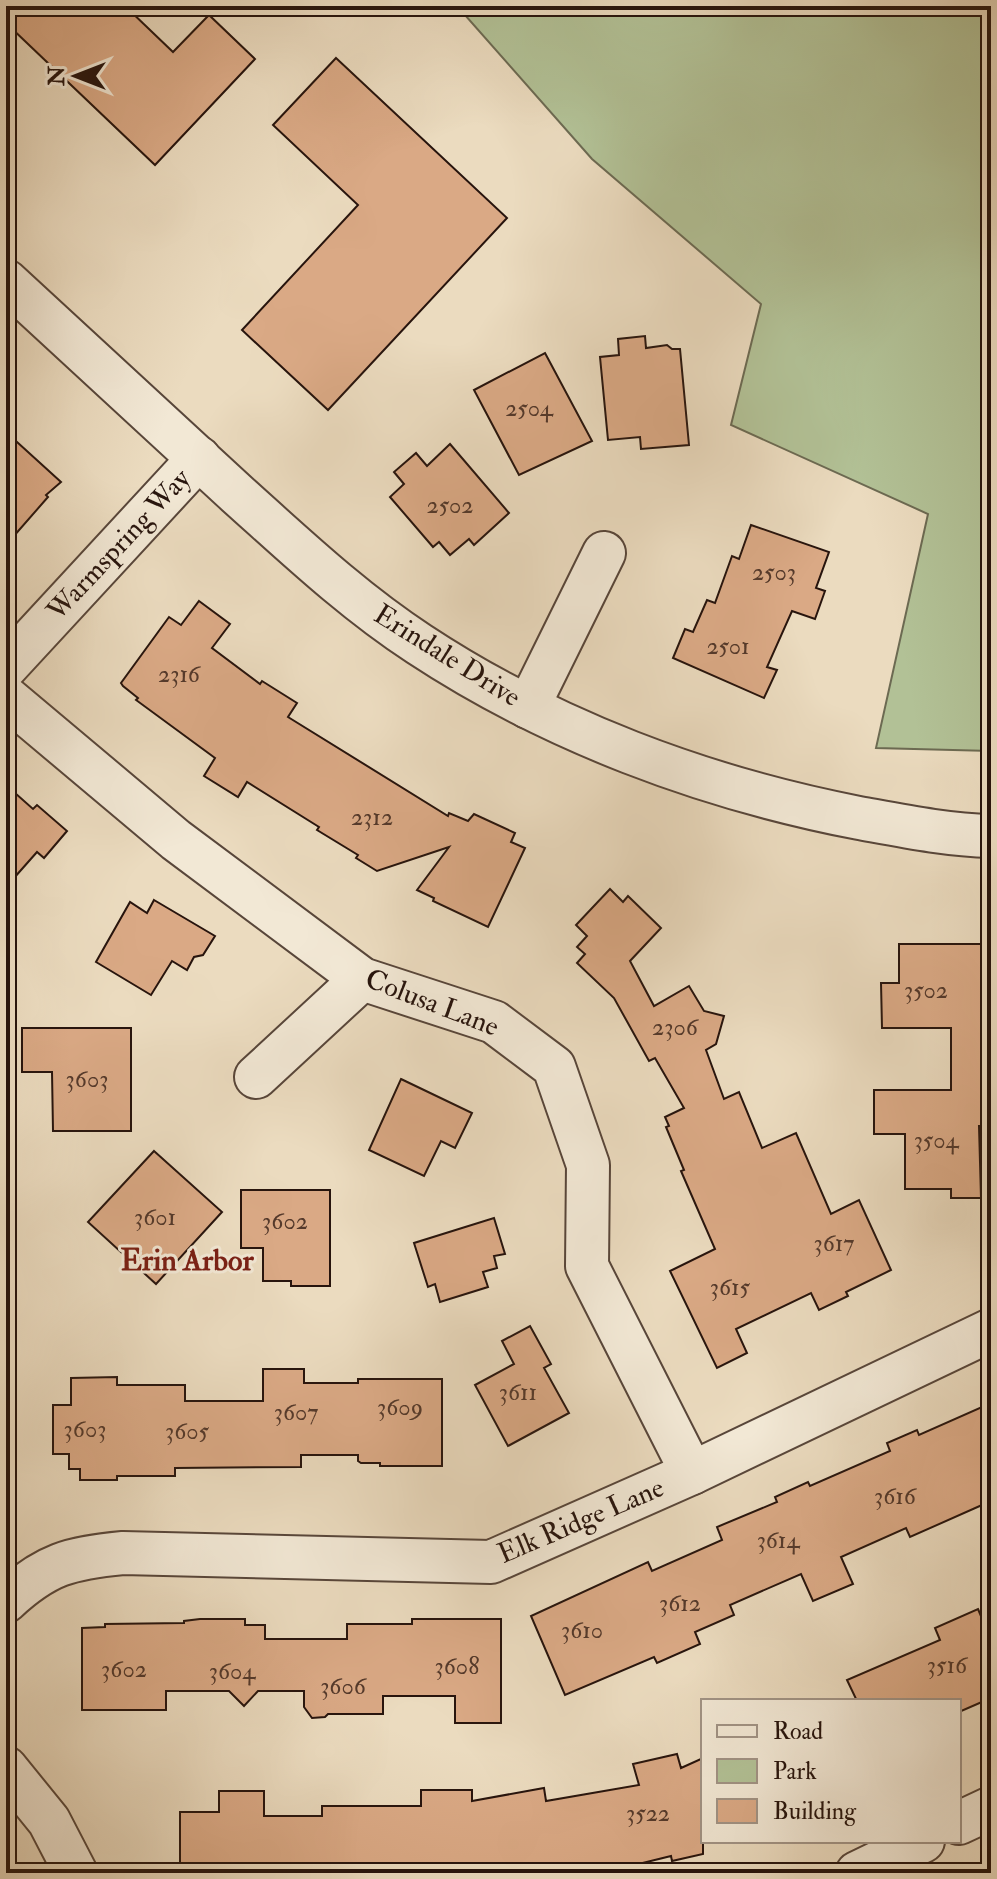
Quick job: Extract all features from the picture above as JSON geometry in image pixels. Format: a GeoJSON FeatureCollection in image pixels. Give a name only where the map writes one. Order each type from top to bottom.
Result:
{"type":"FeatureCollection","features":[{"type":"Feature","properties":{"kind":"street","name":"Erindale Drive"},"geometry":{"type":"LineString","coordinates":[[6,281],[363,603],[417,643],[472,677],[528,707],[674,770],[739,790],[904,827],[991,836]]}},
{"type":"Feature","properties":{"kind":"street","name":"Warmspring Way"},"geometry":{"type":"LineString","coordinates":[[6,667],[199,458]]}},
{"type":"Feature","properties":{"kind":"street"},"geometry":{"type":"LineString","coordinates":[[528,707],[604,553]]}},
{"type":"Feature","properties":{"kind":"street","name":"Colusa Lane"},"geometry":{"type":"LineString","coordinates":[[6,697],[176,840],[362,979],[494,1022],[554,1067],[588,1165],[587,1266],[692,1473]]}},
{"type":"Feature","properties":{"kind":"street"},"geometry":{"type":"LineString","coordinates":[[256,1077],[362,979]]}},
{"type":"Feature","properties":{"kind":"street","name":"Elk Ridge Lane"},"geometry":{"type":"LineString","coordinates":[[6,1601],[30,1580],[51,1568],[81,1557],[123,1553],[491,1562],[692,1473],[991,1330]]}},
{"type":"Feature","properties":{"kind":"street"},"geometry":{"type":"LineString","coordinates":[[6,1768],[49,1821],[76,1873]]}},
{"type":"Feature","properties":{"kind":"street"},"geometry":{"type":"LineString","coordinates":[[961,1822],[991,1808]]}},
{"type":"Feature","properties":{"kind":"street"},"geometry":{"type":"LineString","coordinates":[[857,1873],[919,1843]]}},
{"type":"Feature","properties":{"kind":"green space"},"geometry":{"type":"Polygon","coordinates":[[[457,6],[991,6],[991,751],[876,748],[928,514],[731,425],[761,304],[592,159],[457,6]]]}},
{"type":"Feature","properties":{"kind":"building"},"geometry":{"type":"Polygon","coordinates":[[[6,6],[125,6],[173,52],[209,15],[255,59],[155,165],[6,23],[6,6]]]}},
{"type":"Feature","properties":{"kind":"building"},"geometry":{"type":"Polygon","coordinates":[[[336,58],[507,218],[328,410],[242,330],[358,205],[273,125],[336,58]]]}},
{"type":"Feature","properties":{"kind":"building"},"geometry":{"type":"Polygon","coordinates":[[[645,336],[646,348],[667,345],[680,349],[689,445],[641,449],[640,437],[608,440],[600,357],[619,355],[618,339],[645,336]]]}},
{"type":"Feature","properties":{"kind":"building"},"geometry":{"type":"Polygon","coordinates":[[[545,353],[592,441],[519,475],[474,390],[545,353]]]}},
{"type":"Feature","properties":{"kind":"building"},"geometry":{"type":"Polygon","coordinates":[[[6,432],[61,482],[46,495],[48,497],[6,545],[6,432]]]}},
{"type":"Feature","properties":{"kind":"building"},"geometry":{"type":"Polygon","coordinates":[[[450,444],[509,513],[474,545],[469,539],[450,555],[439,542],[433,547],[390,497],[404,484],[394,472],[416,453],[427,466],[450,444]]]}},
{"type":"Feature","properties":{"kind":"building"},"geometry":{"type":"Polygon","coordinates":[[[751,525],[829,552],[816,588],[825,591],[815,619],[792,611],[767,667],[777,670],[764,698],[673,658],[685,629],[693,632],[707,600],[715,603],[732,556],[739,559],[751,525]]]}},
{"type":"Feature","properties":{"kind":"building"},"geometry":{"type":"Polygon","coordinates":[[[199,601],[230,624],[212,648],[260,684],[262,681],[297,703],[288,717],[448,816],[449,813],[468,821],[474,814],[515,833],[511,842],[525,848],[488,927],[417,890],[449,847],[377,871],[356,858],[358,855],[317,830],[319,827],[247,782],[238,797],[204,776],[215,758],[136,700],[138,698],[123,686],[121,683],[169,617],[181,625],[199,601]]]}},
{"type":"Feature","properties":{"kind":"building"},"geometry":{"type":"Polygon","coordinates":[[[6,785],[33,809],[37,805],[67,831],[44,858],[37,852],[6,887],[6,785]]]}},
{"type":"Feature","properties":{"kind":"building"},"geometry":{"type":"Polygon","coordinates":[[[610,889],[623,902],[628,896],[661,928],[630,961],[654,1006],[689,986],[704,1011],[724,1016],[716,1044],[706,1050],[724,1099],[739,1092],[762,1148],[796,1133],[831,1214],[859,1200],[891,1270],[846,1292],[848,1296],[819,1310],[811,1293],[736,1329],[747,1353],[717,1368],[670,1271],[715,1249],[681,1171],[684,1170],[666,1127],[669,1126],[665,1117],[684,1108],[655,1058],[649,1061],[614,998],[577,963],[585,954],[577,947],[587,936],[576,925],[610,889]]]}},
{"type":"Feature","properties":{"kind":"building"},"geometry":{"type":"Polygon","coordinates":[[[154,900],[215,936],[203,955],[194,957],[187,970],[172,961],[151,995],[96,962],[130,902],[147,913],[154,900]]]}},
{"type":"Feature","properties":{"kind":"building"},"geometry":{"type":"Polygon","coordinates":[[[899,944],[986,944],[986,1097],[983,1097],[983,1126],[979,1126],[981,1198],[951,1198],[951,1189],[905,1189],[905,1134],[874,1134],[874,1090],[951,1090],[951,1028],[882,1028],[881,983],[899,983],[899,944]]]}},
{"type":"Feature","properties":{"kind":"building"},"geometry":{"type":"Polygon","coordinates":[[[22,1028],[131,1028],[131,1131],[53,1131],[52,1072],[22,1072],[22,1028]]]}},
{"type":"Feature","properties":{"kind":"building"},"geometry":{"type":"Polygon","coordinates":[[[401,1079],[472,1113],[455,1148],[441,1141],[424,1176],[369,1150],[401,1079]]]}},
{"type":"Feature","properties":{"kind":"building"},"geometry":{"type":"Polygon","coordinates":[[[154,1151],[222,1212],[156,1284],[88,1222],[154,1151]]]}},
{"type":"Feature","properties":{"kind":"building"},"geometry":{"type":"Polygon","coordinates":[[[241,1190],[330,1190],[330,1286],[291,1286],[291,1281],[263,1281],[263,1248],[241,1248],[241,1190]]]}},
{"type":"Feature","properties":{"kind":"building"},"geometry":{"type":"Polygon","coordinates":[[[494,1218],[505,1254],[494,1256],[497,1268],[483,1272],[488,1287],[440,1302],[435,1284],[428,1287],[414,1243],[494,1218]]]}},
{"type":"Feature","properties":{"kind":"building"},"geometry":{"type":"Polygon","coordinates":[[[530,1326],[551,1364],[544,1368],[569,1413],[508,1446],[475,1385],[514,1364],[502,1341],[530,1326]]]}},
{"type":"Feature","properties":{"kind":"building"},"geometry":{"type":"Polygon","coordinates":[[[263,1369],[304,1369],[304,1383],[358,1383],[358,1379],[442,1379],[442,1466],[380,1466],[380,1463],[361,1463],[358,1455],[301,1455],[301,1467],[175,1468],[175,1476],[117,1476],[117,1480],[80,1480],[80,1469],[69,1469],[69,1454],[53,1454],[53,1405],[71,1405],[71,1378],[117,1377],[117,1385],[185,1385],[185,1401],[263,1401],[263,1369]]]}},
{"type":"Feature","properties":{"kind":"building"},"geometry":{"type":"Polygon","coordinates":[[[991,1403],[991,1501],[910,1537],[906,1528],[841,1557],[853,1584],[813,1601],[801,1574],[730,1605],[734,1615],[695,1632],[700,1644],[657,1663],[654,1657],[565,1695],[531,1616],[648,1562],[652,1571],[722,1540],[717,1527],[777,1502],[775,1497],[808,1482],[810,1486],[890,1451],[887,1443],[917,1430],[919,1435],[991,1403]]]}},
{"type":"Feature","properties":{"kind":"building"},"geometry":{"type":"Polygon","coordinates":[[[978,1609],[991,1640],[991,1698],[961,1711],[961,1699],[856,1699],[847,1680],[940,1640],[935,1628],[978,1609]]]}},
{"type":"Feature","properties":{"kind":"building"},"geometry":{"type":"Polygon","coordinates":[[[200,1619],[245,1619],[245,1625],[265,1625],[265,1639],[347,1639],[347,1624],[412,1624],[412,1619],[501,1619],[501,1723],[455,1723],[455,1696],[383,1696],[383,1714],[328,1714],[312,1718],[304,1707],[304,1691],[258,1691],[244,1706],[229,1691],[166,1691],[166,1710],[82,1710],[82,1628],[105,1627],[105,1624],[184,1623],[200,1619]]]}},
{"type":"Feature","properties":{"kind":"building"},"geometry":{"type":"Polygon","coordinates":[[[677,1754],[681,1768],[701,1759],[703,1854],[672,1861],[671,1856],[602,1873],[180,1873],[180,1812],[219,1812],[219,1791],[264,1791],[264,1816],[322,1816],[322,1806],[421,1806],[421,1790],[472,1790],[472,1801],[544,1788],[546,1801],[639,1785],[633,1764],[677,1754]]]}},
{"type":"Feature","properties":{"kind":"district","name":"Erin Arbor"},"geometry":{"type":"Point","coordinates":[187,1260]}}]}
